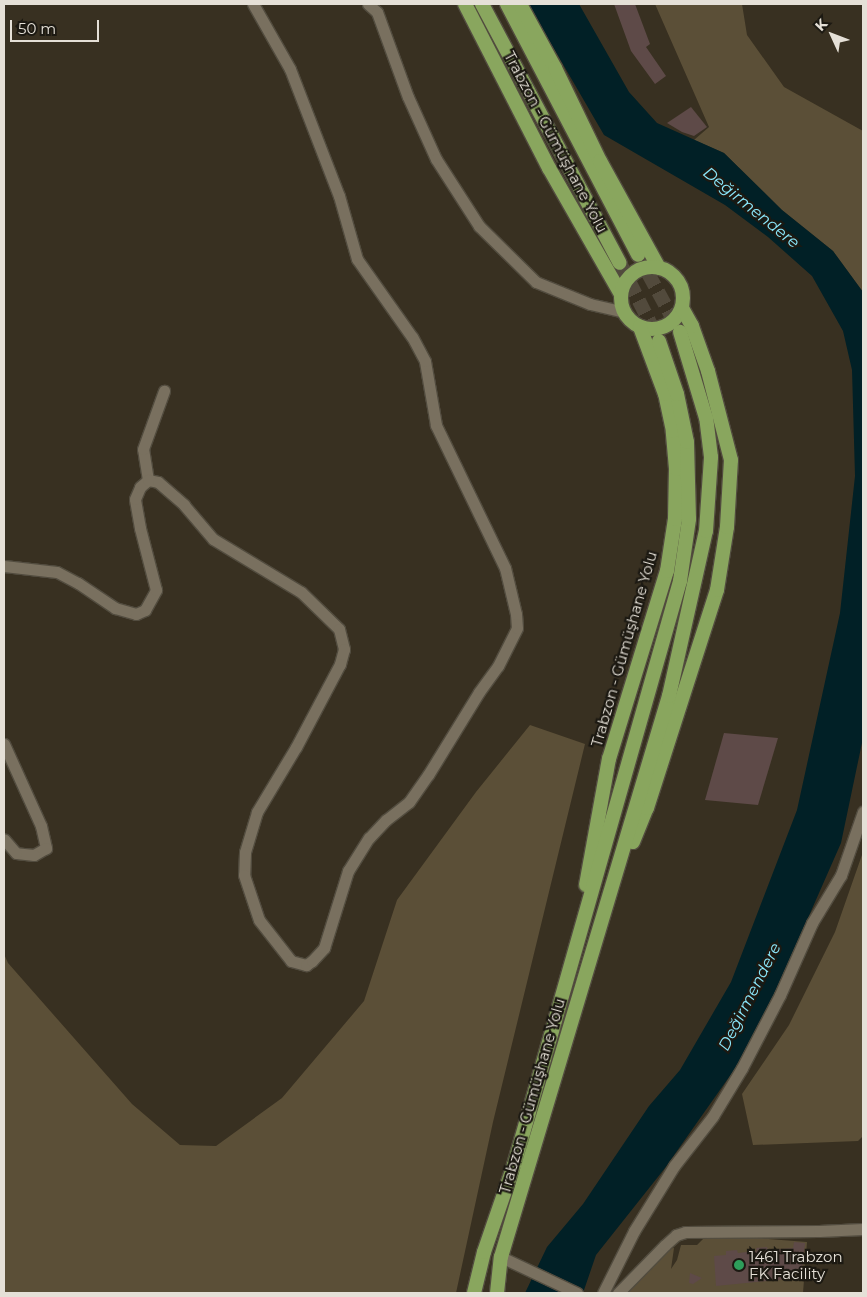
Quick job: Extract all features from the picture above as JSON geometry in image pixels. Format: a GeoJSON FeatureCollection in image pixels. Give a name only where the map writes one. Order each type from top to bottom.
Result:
{"type":"FeatureCollection","features":[{"type":"Feature","properties":{"kind":"highway","name":"Trabzon - Gümüşhane Yolu"},"geometry":{"type":"LineString","coordinates":[[465,4],[549,168],[621,294],[624,312],[634,324],[640,327],[665,394],[673,431],[676,469],[674,520],[667,571],[609,759],[575,952]]}},
{"type":"Feature","properties":{"kind":"highway","name":"Trabzon - Gümüşhane Yolu"},"geometry":{"type":"LineString","coordinates":[[482,4],[620,263]]}},
{"type":"Feature","properties":{"kind":"highway","name":"Trabzon - Gümüşhane Yolu"},"geometry":{"type":"LineString","coordinates":[[506,4],[638,255]]}},
{"type":"Feature","properties":{"kind":"highway","name":"Trabzon - Gümüşhane Yolu"},"geometry":{"type":"LineString","coordinates":[[520,4],[600,161],[659,268],[674,276],[680,283],[684,299],[682,308],[692,326],[708,371],[731,460],[727,527],[717,590],[647,808],[604,910]]}},
{"type":"Feature","properties":{"kind":"highway"},"geometry":{"type":"LineString","coordinates":[[621,294],[624,286],[634,273],[651,267],[659,268]]}},
{"type":"Feature","properties":{"kind":"highway"},"geometry":{"type":"LineString","coordinates":[[640,327],[648,330],[665,327],[678,316],[682,308]]}},
{"type":"Feature","properties":{"kind":"highway","name":"Trabzon - Gümüşhane Yolu"},"geometry":{"type":"LineString","coordinates":[[497,1293],[604,910],[669,696],[706,531],[711,458],[706,418],[680,332]]}},
{"type":"Feature","properties":{"kind":"highway","name":"Trabzon - Gümüşhane Yolu"},"geometry":{"type":"LineString","coordinates":[[474,1293],[484,1252],[514,1165],[680,581],[686,537],[689,480],[686,442],[677,394],[659,341]]}},
{"type":"Feature","properties":{"kind":"street"},"geometry":{"type":"LineString","coordinates":[[148,480],[158,482],[184,505],[214,539],[302,592],[338,629],[344,649],[340,664],[296,747],[257,812],[245,852],[244,875],[258,920],[291,961],[306,965],[324,948],[348,872],[369,838],[386,820],[409,802],[428,775],[514,639],[517,621],[506,568],[436,425],[425,361],[412,337],[357,259],[339,196],[290,70],[253,4]]}},
{"type":"Feature","properties":{"kind":"street"},"geometry":{"type":"LineString","coordinates":[[368,4],[377,12],[408,97],[436,159],[479,226],[536,282],[590,304],[624,312]]}},
{"type":"Feature","properties":{"kind":"street"},"geometry":{"type":"LineString","coordinates":[[148,480],[143,449],[164,391]]}},
{"type":"Feature","properties":{"kind":"street"},"geometry":{"type":"LineString","coordinates":[[4,566],[58,572],[115,608],[136,614],[145,610],[156,590],[140,528],[135,499],[140,487],[148,480]]}},
{"type":"Feature","properties":{"kind":"street"},"geometry":{"type":"LineString","coordinates":[[4,744],[41,826],[46,848],[34,855],[16,853],[4,839]]}},
{"type":"Feature","properties":{"kind":"street"},"geometry":{"type":"LineString","coordinates":[[604,1293],[634,1231],[674,1166],[713,1116],[742,1068],[780,995],[812,924],[841,875],[863,812]]}},
{"type":"Feature","properties":{"kind":"street"},"geometry":{"type":"LineString","coordinates":[[618,1293],[665,1244],[676,1235],[685,1232],[863,1229]]}},
{"type":"Feature","properties":{"kind":"street"},"geometry":{"type":"LineString","coordinates":[[507,1260],[576,1293]]}},
{"type":"Feature","properties":{"kind":"shaded area"},"geometry":{"type":"Polygon","coordinates":[[[655,4],[742,4],[747,35],[784,87],[863,131],[863,292],[833,251],[782,210],[724,153],[694,140],[709,127],[655,4]]]}},
{"type":"Feature","properties":{"kind":"shaded area"},"geometry":{"type":"Polygon","coordinates":[[[530,725],[585,744],[493,1122],[456,1293],[4,1293],[4,954],[8,963],[132,1104],[180,1145],[216,1146],[282,1098],[364,1001],[397,900],[476,792],[530,725]]]}},
{"type":"Feature","properties":{"kind":"shaded area"},"geometry":{"type":"Polygon","coordinates":[[[863,852],[863,1136],[858,1141],[753,1145],[742,1094],[789,1025],[835,932],[863,852]]]}},
{"type":"Feature","properties":{"kind":"shaded area","name":"1461 Trabzon FK Facility"},"geometry":{"type":"Polygon","coordinates":[[[718,1235],[807,1242],[803,1293],[623,1293],[665,1249],[674,1248],[671,1269],[677,1260],[681,1245],[697,1245],[704,1238],[718,1235]]]}},
{"type":"Feature","properties":{"kind":"water","name":"Değirmendere"},"geometry":{"type":"Polygon","coordinates":[[[528,4],[579,4],[629,92],[657,123],[724,153],[782,210],[833,251],[863,292],[863,738],[841,843],[753,1043],[665,1168],[596,1255],[583,1293],[525,1293],[547,1247],[583,1204],[649,1106],[680,1070],[731,982],[797,810],[840,613],[855,476],[852,370],[843,331],[812,276],[768,237],[725,205],[604,135],[528,4]]]}},
{"type":"Feature","properties":{"kind":"building"},"geometry":{"type":"Polygon","coordinates":[[[614,4],[635,4],[650,44],[646,47],[666,76],[655,84],[631,51],[614,4]]]}},
{"type":"Feature","properties":{"kind":"building"},"geometry":{"type":"Polygon","coordinates":[[[691,107],[707,127],[694,136],[682,132],[667,123],[691,107]]]}},
{"type":"Feature","properties":{"kind":"building"},"geometry":{"type":"Polygon","coordinates":[[[724,733],[778,738],[758,805],[705,800],[724,733]]]}},
{"type":"Feature","properties":{"kind":"building"},"geometry":{"type":"Polygon","coordinates":[[[794,1242],[805,1243],[802,1271],[787,1271],[788,1279],[716,1286],[714,1256],[726,1255],[726,1251],[737,1250],[738,1253],[757,1251],[756,1248],[767,1247],[768,1250],[793,1248],[794,1242]]]}},
{"type":"Feature","properties":{"kind":"building"},"geometry":{"type":"Polygon","coordinates":[[[690,1273],[702,1278],[693,1284],[689,1283],[690,1273]]]}},
{"type":"Feature","properties":{"kind":"tunnel"},"geometry":{"type":"LineString","coordinates":[[638,255],[680,332]]}},
{"type":"Feature","properties":{"kind":"tunnel"},"geometry":{"type":"LineString","coordinates":[[620,263],[659,341]]}},
{"type":"Feature","properties":{"kind":"place","name":"1461 Trabzon FK Facility"},"geometry":{"type":"Point","coordinates":[739,1265]}}]}
